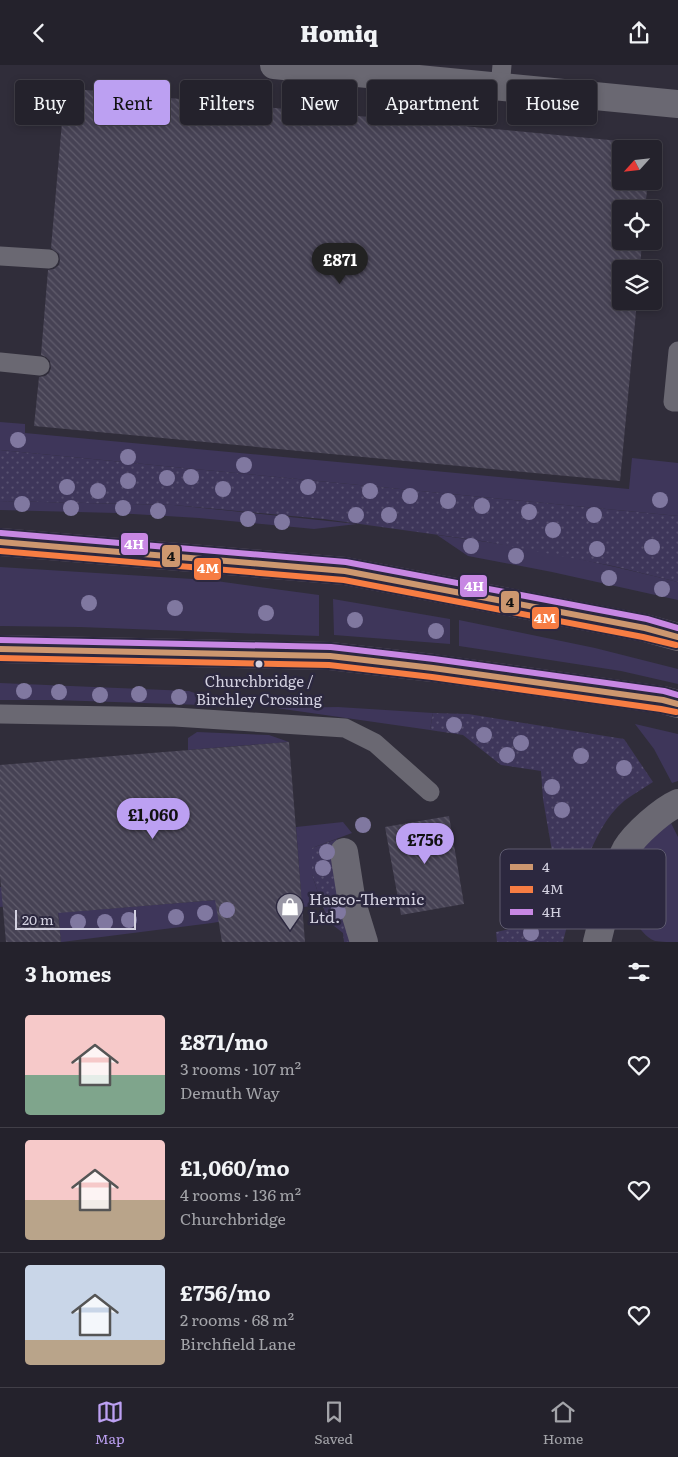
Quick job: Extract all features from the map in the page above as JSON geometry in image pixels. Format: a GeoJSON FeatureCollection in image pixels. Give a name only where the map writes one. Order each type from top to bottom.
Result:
{"type":"FeatureCollection","features":[{"type":"Feature","properties":{"kind":"main road"},"geometry":{"type":"LineString","coordinates":[[0,542],[345,571],[645,628],[678,637]]}},
{"type":"Feature","properties":{"kind":"main road"},"geometry":{"type":"LineString","coordinates":[[0,649],[330,656],[470,673],[663,700],[678,704]]}},
{"type":"Feature","properties":{"kind":"street"},"geometry":{"type":"LineString","coordinates":[[274,65],[501,76],[678,104]]}},
{"type":"Feature","properties":{"kind":"street"},"geometry":{"type":"LineString","coordinates":[[627,849],[650,822],[678,803]]}},
{"type":"Feature","properties":{"kind":"street"},"geometry":{"type":"LineString","coordinates":[[344,852],[352,903],[364,942]]}},
{"type":"Feature","properties":{"kind":"street"},"geometry":{"type":"LineString","coordinates":[[597,942],[600,929]]}},
{"type":"Feature","properties":{"kind":"lane"},"geometry":{"type":"LineString","coordinates":[[0,256],[49,259]]}},
{"type":"Feature","properties":{"kind":"lane"},"geometry":{"type":"LineString","coordinates":[[678,351],[674,402],[678,403]]}},
{"type":"Feature","properties":{"kind":"lane"},"geometry":{"type":"LineString","coordinates":[[0,362],[40,366]]}},
{"type":"Feature","properties":{"kind":"lane"},"geometry":{"type":"LineString","coordinates":[[0,715],[175,717],[344,729],[375,743],[430,792]]}},
{"type":"Feature","properties":{"kind":"shaded area"},"geometry":{"type":"Polygon","coordinates":[[[0,422],[25,424],[25,433],[629,489],[632,458],[678,463],[678,516],[0,450],[0,422]]]}},
{"type":"Feature","properties":{"kind":"shaded area"},"geometry":{"type":"Polygon","coordinates":[[[0,450],[678,516],[678,582],[613,566],[482,541],[324,519],[174,505],[0,501],[0,450]]]}},
{"type":"Feature","properties":{"kind":"shaded area"},"geometry":{"type":"Polygon","coordinates":[[[0,501],[174,505],[357,524],[314,529],[199,518],[116,513],[0,510],[0,501]]]}},
{"type":"Feature","properties":{"kind":"shaded area"},"geometry":{"type":"Polygon","coordinates":[[[437,535],[558,555],[678,582],[678,600],[552,572],[468,556],[437,535]]]}},
{"type":"Feature","properties":{"kind":"shaded area"},"geometry":{"type":"Polygon","coordinates":[[[0,567],[209,580],[319,595],[319,636],[80,627],[0,626],[0,567]]]}},
{"type":"Feature","properties":{"kind":"shaded area"},"geometry":{"type":"Polygon","coordinates":[[[333,599],[450,619],[450,644],[334,635],[333,599]]]}},
{"type":"Feature","properties":{"kind":"shaded area"},"geometry":{"type":"Polygon","coordinates":[[[459,620],[595,648],[678,669],[678,684],[621,671],[459,646],[459,620]]]}},
{"type":"Feature","properties":{"kind":"shaded area"},"geometry":{"type":"Polygon","coordinates":[[[0,683],[189,691],[231,706],[0,700],[0,683]]]}},
{"type":"Feature","properties":{"kind":"shaded area"},"geometry":{"type":"Polygon","coordinates":[[[338,707],[433,713],[430,730],[276,708],[338,707]]]}},
{"type":"Feature","properties":{"kind":"shaded area"},"geometry":{"type":"Polygon","coordinates":[[[433,713],[468,714],[624,739],[653,782],[624,801],[612,814],[601,829],[591,849],[552,849],[543,799],[541,771],[501,765],[463,735],[430,730],[433,713]]]}},
{"type":"Feature","properties":{"kind":"shaded area"},"geometry":{"type":"Polygon","coordinates":[[[635,724],[678,734],[678,781],[672,783],[654,749],[635,724]]]}},
{"type":"Feature","properties":{"kind":"shaded area"},"geometry":{"type":"Polygon","coordinates":[[[197,732],[269,735],[289,742],[188,750],[188,738],[197,732]]]}},
{"type":"Feature","properties":{"kind":"shaded area"},"geometry":{"type":"Polygon","coordinates":[[[343,822],[352,833],[312,848],[312,875],[322,904],[212,923],[62,942],[57,902],[0,907],[0,887],[63,882],[66,912],[301,893],[296,827],[343,822]]]}},
{"type":"Feature","properties":{"kind":"shaded area"},"geometry":{"type":"Polygon","coordinates":[[[671,823],[678,837],[678,942],[655,941],[641,929],[666,929],[666,849],[641,849],[652,837],[671,823]]]}},
{"type":"Feature","properties":{"kind":"shaded area"},"geometry":{"type":"Polygon","coordinates":[[[337,839],[339,875],[356,942],[344,942],[343,933],[329,922],[312,875],[312,848],[337,839]]]}},
{"type":"Feature","properties":{"kind":"shaded area"},"geometry":{"type":"Polygon","coordinates":[[[510,929],[566,929],[563,942],[497,942],[496,932],[510,929]]]}},
{"type":"Feature","properties":{"kind":"building"},"geometry":{"type":"Polygon","coordinates":[[[84,90],[94,91],[94,125],[170,125],[170,98],[180,99],[180,125],[272,125],[272,108],[282,109],[282,125],[357,125],[357,116],[367,117],[367,125],[452,125],[612,140],[612,190],[647,190],[646,200],[612,200],[612,250],[641,250],[641,260],[612,260],[612,310],[636,310],[620,481],[34,426],[39,377],[49,373],[51,368],[50,361],[41,355],[48,270],[54,269],[59,265],[60,260],[59,254],[51,248],[62,125],[84,125],[84,90]]]}},
{"type":"Feature","properties":{"kind":"building"},"geometry":{"type":"Polygon","coordinates":[[[289,742],[305,942],[222,942],[215,900],[58,913],[61,942],[6,942],[0,876],[0,765],[289,742]]]}},
{"type":"Feature","properties":{"kind":"building"},"geometry":{"type":"Polygon","coordinates":[[[449,816],[464,904],[401,915],[385,827],[449,816]]]}},
{"type":"Feature","properties":{"kind":"transit line","name":"4H"},"geometry":{"type":"LineString","coordinates":[[1,533],[346,562],[647,619],[678,628]]}},
{"type":"Feature","properties":{"kind":"transit line","name":"4"},"geometry":{"type":"LineString","coordinates":[[0,542],[345,571],[645,628],[678,637]]}},
{"type":"Feature","properties":{"kind":"transit line","name":"4M"},"geometry":{"type":"LineString","coordinates":[[0,551],[344,580],[643,637],[676,645]]}},
{"type":"Feature","properties":{"kind":"transit line","name":"4H"},"geometry":{"type":"LineString","coordinates":[[0,640],[331,647],[434,659],[664,691],[678,695]]}},
{"type":"Feature","properties":{"kind":"transit line","name":"4"},"geometry":{"type":"LineString","coordinates":[[0,649],[330,656],[433,668],[663,700],[678,704]]}},
{"type":"Feature","properties":{"kind":"transit line","name":"4M"},"geometry":{"type":"LineString","coordinates":[[0,658],[329,665],[432,677],[676,712]]}},
{"type":"Feature","properties":{"kind":"place","name":"Churchbridge / Birchley Crossing"},"geometry":{"type":"Point","coordinates":[259,664]}},
{"type":"Feature","properties":{"kind":"place","name":"Hasco-Thermic Ltd."},"geometry":{"type":"Point","coordinates":[290,931]}}]}
